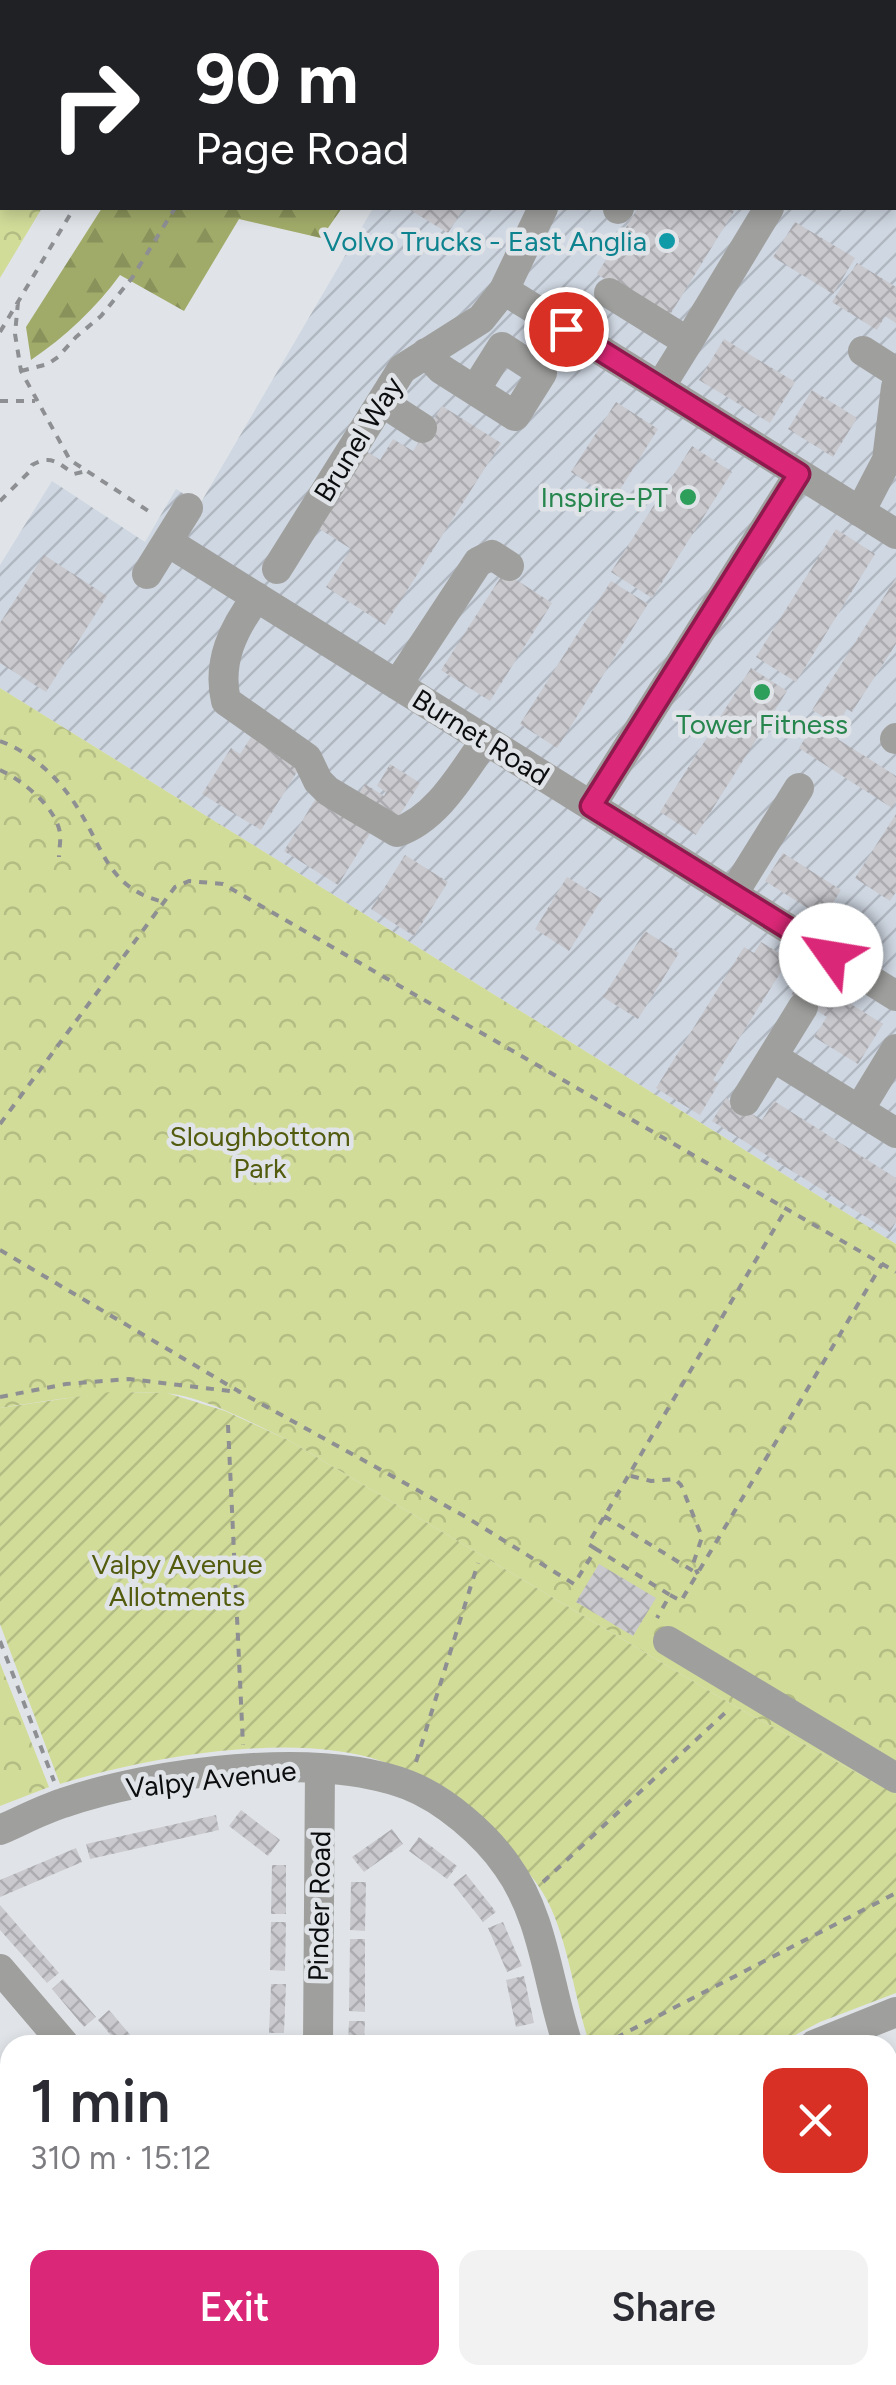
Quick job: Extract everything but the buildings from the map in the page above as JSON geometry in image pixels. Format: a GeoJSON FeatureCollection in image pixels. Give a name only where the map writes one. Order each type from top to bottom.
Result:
{"type":"FeatureCollection","features":[{"type":"Feature","properties":{"kind":"street","name":"Brunel Way"},"geometry":{"type":"LineString","coordinates":[[277,568],[402,369],[481,319],[504,290],[542,210]]}},
{"type":"Feature","properties":{"kind":"street"},"geometry":{"type":"LineString","coordinates":[[660,388],[769,210]]}},
{"type":"Feature","properties":{"kind":"street"},"geometry":{"type":"LineString","coordinates":[[504,290],[896,534]]}},
{"type":"Feature","properties":{"kind":"street"},"geometry":{"type":"LineString","coordinates":[[609,294],[688,342]]}},
{"type":"Feature","properties":{"kind":"street"},"geometry":{"type":"LineString","coordinates":[[863,351],[896,372]]}},
{"type":"Feature","properties":{"kind":"street"},"geometry":{"type":"LineString","coordinates":[[426,353],[441,369],[475,390]]}},
{"type":"Feature","properties":{"kind":"street"},"geometry":{"type":"LineString","coordinates":[[860,512],[887,460],[896,388]]}},
{"type":"Feature","properties":{"kind":"street"},"geometry":{"type":"LineString","coordinates":[[382,402],[422,428]]}},
{"type":"Feature","properties":{"kind":"street"},"geometry":{"type":"LineString","coordinates":[[591,806],[799,474]]}},
{"type":"Feature","properties":{"kind":"street"},"geometry":{"type":"LineString","coordinates":[[147,574],[177,526]]}},
{"type":"Feature","properties":{"kind":"street","name":"Burnet Road"},"geometry":{"type":"LineString","coordinates":[[177,526],[257,597],[896,996]]}},
{"type":"Feature","properties":{"kind":"street"},"geometry":{"type":"LineString","coordinates":[[397,686],[478,562],[492,555],[509,566]]}},
{"type":"Feature","properties":{"kind":"street"},"geometry":{"type":"LineString","coordinates":[[257,597],[229,643],[221,678],[226,701],[307,758],[318,781],[328,791],[397,832],[423,816],[449,791],[484,740]]}},
{"type":"Feature","properties":{"kind":"street"},"geometry":{"type":"LineString","coordinates":[[733,894],[799,788]]}},
{"type":"Feature","properties":{"kind":"street"},"geometry":{"type":"LineString","coordinates":[[745,1101],[785,1064],[804,1008]]}},
{"type":"Feature","properties":{"kind":"street"},"geometry":{"type":"LineString","coordinates":[[859,1110],[896,1049]]}},
{"type":"Feature","properties":{"kind":"street"},"geometry":{"type":"LineString","coordinates":[[785,1064],[896,1133]]}},
{"type":"Feature","properties":{"kind":"street"},"geometry":{"type":"LineString","coordinates":[[668,1641],[896,1778]]}},
{"type":"Feature","properties":{"kind":"street","name":"Pinder Road"},"geometry":{"type":"LineString","coordinates":[[318,2035],[320,1768]]}},
{"type":"Feature","properties":{"kind":"street","name":"Valpy Avenue"},"geometry":{"type":"LineString","coordinates":[[0,1830],[62,1802],[133,1784],[244,1770],[346,1769],[409,1785],[488,1842],[509,1868],[537,1930],[565,2035]]}},
{"type":"Feature","properties":{"kind":"street"},"geometry":{"type":"LineString","coordinates":[[0,1969],[56,2035]]}},
{"type":"Feature","properties":{"kind":"street"},"geometry":{"type":"LineString","coordinates":[[839,2035],[896,2012]]}},
{"type":"Feature","properties":{"kind":"path"},"geometry":{"type":"LineString","coordinates":[[0,332],[73,210]]}},
{"type":"Feature","properties":{"kind":"path"},"geometry":{"type":"LineString","coordinates":[[21,370],[58,358],[100,316],[132,278],[174,210]]}},
{"type":"Feature","properties":{"kind":"path"},"geometry":{"type":"LineString","coordinates":[[18,302],[15,334],[21,370],[70,460],[177,526]]}},
{"type":"Feature","properties":{"kind":"path"},"geometry":{"type":"LineString","coordinates":[[0,401],[35,401]]}},
{"type":"Feature","properties":{"kind":"path"},"geometry":{"type":"LineString","coordinates":[[0,501],[32,465],[44,458],[54,459],[74,474],[86,471]]}},
{"type":"Feature","properties":{"kind":"path"},"geometry":{"type":"LineString","coordinates":[[0,741],[33,758],[54,778],[75,803],[110,868],[131,890],[164,902]]}},
{"type":"Feature","properties":{"kind":"path"},"geometry":{"type":"LineString","coordinates":[[0,770],[14,776],[52,814],[60,832],[58,857]]}},
{"type":"Feature","properties":{"kind":"path"},"geometry":{"type":"LineString","coordinates":[[0,1124],[175,887],[190,881],[223,884],[896,1272]]}},
{"type":"Feature","properties":{"kind":"path"},"geometry":{"type":"LineString","coordinates":[[786,1209],[588,1544],[681,1601],[882,1264]]}},
{"type":"Feature","properties":{"kind":"path"},"geometry":{"type":"LineString","coordinates":[[0,1250],[240,1392],[466,1516],[574,1584],[596,1549]]}},
{"type":"Feature","properties":{"kind":"path"},"geometry":{"type":"LineString","coordinates":[[0,1397],[66,1384],[129,1379],[240,1392]]}},
{"type":"Feature","properties":{"kind":"path"},"geometry":{"type":"LineString","coordinates":[[228,1425],[244,1770]]}},
{"type":"Feature","properties":{"kind":"path"},"geometry":{"type":"LineString","coordinates":[[629,1475],[638,1480],[674,1479],[681,1485],[702,1537],[693,1564],[698,1574]]}},
{"type":"Feature","properties":{"kind":"path"},"geometry":{"type":"LineString","coordinates":[[604,1516],[698,1574]]}},
{"type":"Feature","properties":{"kind":"path"},"geometry":{"type":"LineString","coordinates":[[409,1785],[478,1564]]}},
{"type":"Feature","properties":{"kind":"path"},"geometry":{"type":"LineString","coordinates":[[668,1641],[650,1630],[670,1594]]}},
{"type":"Feature","properties":{"kind":"path"},"geometry":{"type":"LineString","coordinates":[[0,1641],[62,1802]]}},
{"type":"Feature","properties":{"kind":"path"},"geometry":{"type":"LineString","coordinates":[[524,1899],[726,1712]]}},
{"type":"Feature","properties":{"kind":"path"},"geometry":{"type":"LineString","coordinates":[[621,2035],[896,1893]]}},
{"type":"Feature","properties":{"kind":"shaded area"},"geometry":{"type":"Polygon","coordinates":[[[372,210],[896,210],[896,1244],[0,688],[0,565],[52,481],[145,542],[176,489],[200,504],[372,210]]]}},
{"type":"Feature","properties":{"kind":"green space"},"geometry":{"type":"Polygon","coordinates":[[[0,210],[41,210],[0,278],[0,210]]]}},
{"type":"Feature","properties":{"kind":"green space"},"geometry":{"type":"Polygon","coordinates":[[[101,210],[341,210],[321,238],[239,219],[184,311],[120,275],[79,321],[31,360],[26,327],[101,210]]]}},
{"type":"Feature","properties":{"kind":"green space","name":"Sloughbottom Park"},"geometry":{"type":"Polygon","coordinates":[[[0,688],[896,1244],[896,1794],[738,1708],[288,1440],[227,1411],[179,1395],[145,1392],[0,1408],[0,688]]]}},
{"type":"Feature","properties":{"kind":"green space","name":"Valpy Avenue Allotments"},"geometry":{"type":"Polygon","coordinates":[[[110,1392],[167,1393],[225,1411],[288,1440],[738,1708],[896,1794],[896,1993],[795,2035],[587,2035],[559,1928],[536,1882],[491,1835],[406,1771],[345,1752],[263,1748],[176,1757],[60,1784],[0,1624],[0,1408],[110,1392]]]}},
{"type":"Feature","properties":{"kind":"green space"},"geometry":{"type":"Polygon","coordinates":[[[0,1663],[49,1787],[0,1806],[0,1663]]]}},
{"type":"Feature","properties":{"kind":"place","name":"Volvo Trucks - East Anglia"},"geometry":{"type":"Point","coordinates":[667,241]}},
{"type":"Feature","properties":{"kind":"place","name":"Inspire-PT"},"geometry":{"type":"Point","coordinates":[688,497]}},
{"type":"Feature","properties":{"kind":"place","name":"Tower Fitness"},"geometry":{"type":"Point","coordinates":[762,692]}},
{"type":"Feature","properties":{"kind":"route"},"geometry":{"type":"LineString","coordinates":[[566,329],[799,474],[591,806],[831,955]]}}]}
